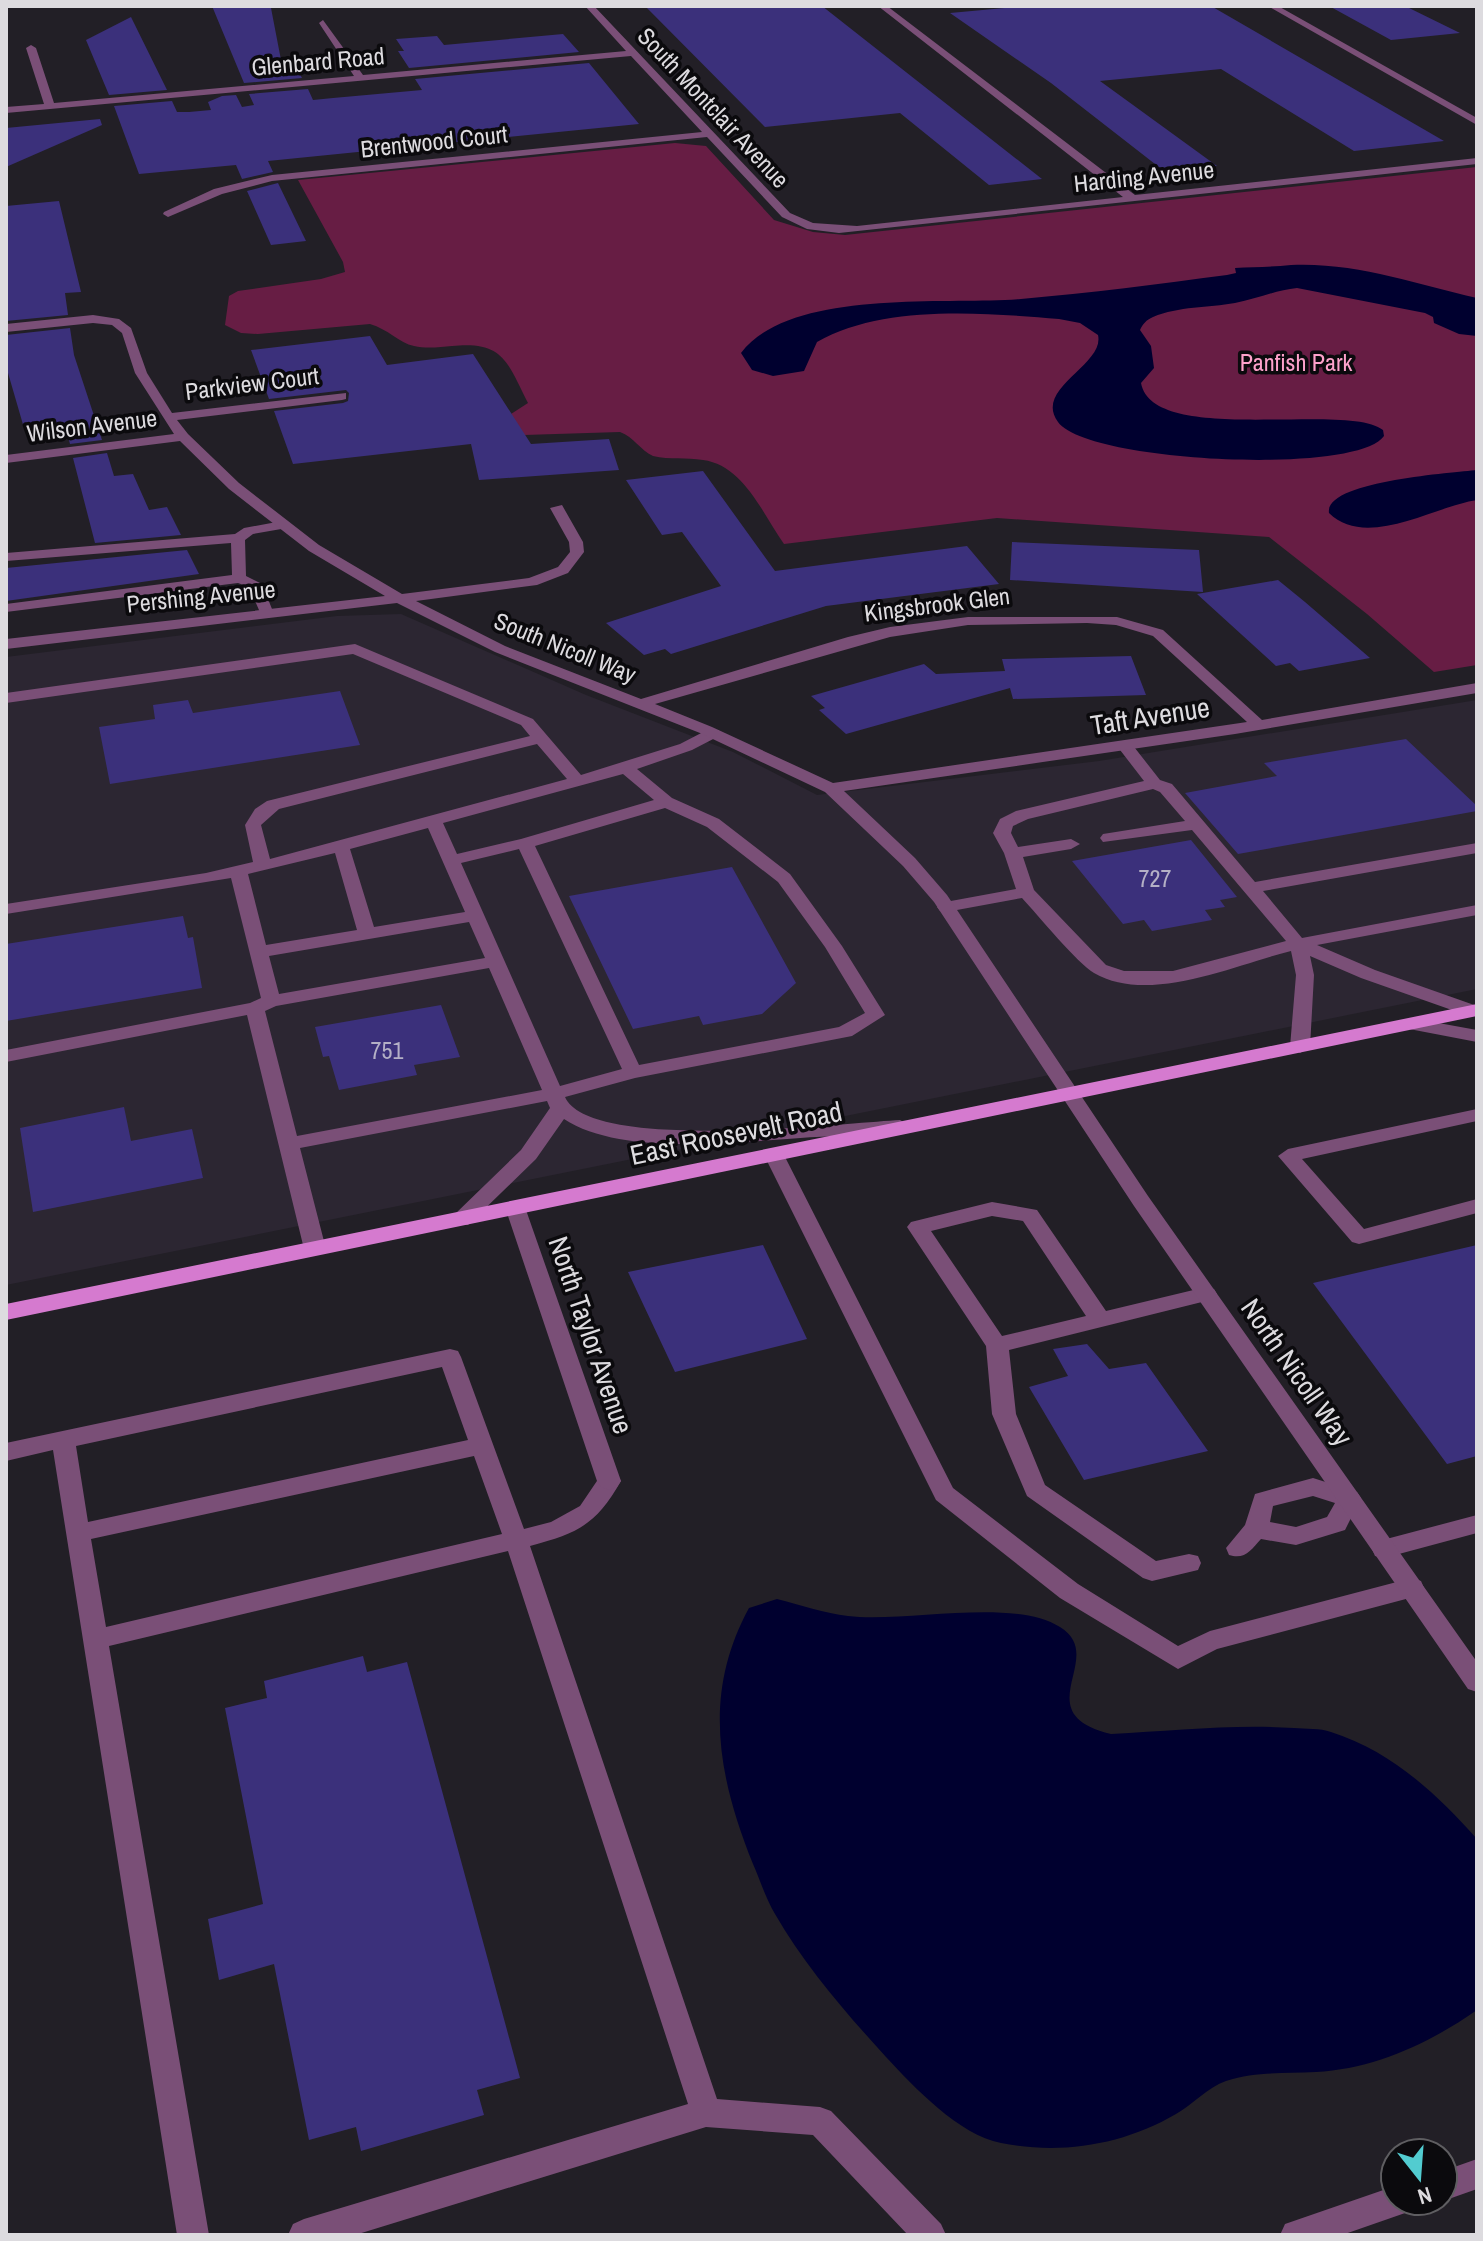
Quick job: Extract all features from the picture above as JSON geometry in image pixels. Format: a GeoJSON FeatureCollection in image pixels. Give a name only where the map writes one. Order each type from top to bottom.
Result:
{"type":"FeatureCollection","features":[{"type":"Feature","properties":{"kind":"main road","name":"East Roosevelt Road"},"geometry":{"type":"LineString","coordinates":[[6,1312],[516,1210],[1475,1011]]}},
{"type":"Feature","properties":{"kind":"street","name":"South Montclair Avenue"},"geometry":{"type":"LineString","coordinates":[[589,6],[786,215],[815,227]]}},
{"type":"Feature","properties":{"kind":"street"},"geometry":{"type":"LineString","coordinates":[[882,6],[1133,199]]}},
{"type":"Feature","properties":{"kind":"street"},"geometry":{"type":"LineString","coordinates":[[1272,6],[1477,122]]}},
{"type":"Feature","properties":{"kind":"street"},"geometry":{"type":"LineString","coordinates":[[323,23],[360,78]]}},
{"type":"Feature","properties":{"kind":"street"},"geometry":{"type":"LineString","coordinates":[[31,48],[50,106]]}},
{"type":"Feature","properties":{"kind":"street","name":"Glenbard Road"},"geometry":{"type":"LineString","coordinates":[[6,110],[634,53]]}},
{"type":"Feature","properties":{"kind":"street","name":"Brentwood Court"},"geometry":{"type":"LineString","coordinates":[[168,214],[194,199],[230,186],[272,178],[711,134]]}},
{"type":"Feature","properties":{"kind":"street","name":"Harding Avenue"},"geometry":{"type":"LineString","coordinates":[[815,227],[857,229],[1477,161]]}},
{"type":"Feature","properties":{"kind":"street","name":"South Nicoll Way"},"geometry":{"type":"LineString","coordinates":[[6,328],[93,319],[115,322],[127,331],[141,373],[183,437],[234,486],[282,525],[337,562],[402,600],[500,649],[713,733],[831,788],[909,862],[946,907],[1070,1094]]}},
{"type":"Feature","properties":{"kind":"street","name":"Parkview Court"},"geometry":{"type":"LineString","coordinates":[[168,417],[342,396]]}},
{"type":"Feature","properties":{"kind":"street","name":"Wilson Avenue"},"geometry":{"type":"LineString","coordinates":[[6,459],[183,437]]}},
{"type":"Feature","properties":{"kind":"street","name":"Pershing Avenue"},"geometry":{"type":"LineString","coordinates":[[6,644],[402,600],[532,582],[563,570],[577,552],[576,542],[557,508]]}},
{"type":"Feature","properties":{"kind":"street"},"geometry":{"type":"LineString","coordinates":[[6,557],[238,538],[249,531],[282,525]]}},
{"type":"Feature","properties":{"kind":"street"},"geometry":{"type":"LineString","coordinates":[[238,538],[239,578]]}},
{"type":"Feature","properties":{"kind":"street"},"geometry":{"type":"LineString","coordinates":[[6,608],[239,578],[255,584],[267,614]]}},
{"type":"Feature","properties":{"kind":"street","name":"Kingsbrook Glen"},"geometry":{"type":"LineString","coordinates":[[640,704],[853,640],[890,632],[968,621],[1087,619],[1117,621],[1158,633],[1259,725]]}},
{"type":"Feature","properties":{"kind":"street"},"geometry":{"type":"LineString","coordinates":[[6,698],[355,649],[527,722],[578,782]]}},
{"type":"Feature","properties":{"kind":"street","name":"Taft Avenue"},"geometry":{"type":"LineString","coordinates":[[831,788],[1125,746],[1477,688]]}},
{"type":"Feature","properties":{"kind":"street"},"geometry":{"type":"LineString","coordinates":[[6,909],[263,866],[626,768],[686,747],[713,733]]}},
{"type":"Feature","properties":{"kind":"street"},"geometry":{"type":"LineString","coordinates":[[263,866],[253,825],[261,813],[273,805],[542,738]]}},
{"type":"Feature","properties":{"kind":"street"},"geometry":{"type":"LineString","coordinates":[[1125,746],[1154,784]]}},
{"type":"Feature","properties":{"kind":"street"},"geometry":{"type":"LineString","coordinates":[[289,1144],[557,1101],[633,1072],[845,1032],[876,1015],[833,946],[784,878],[713,823],[666,802],[626,768]]}},
{"type":"Feature","properties":{"kind":"street"},"geometry":{"type":"LineString","coordinates":[[1300,1047],[1305,975],[1298,944],[1166,788],[1154,784],[1022,815],[1006,823],[1002,833],[1013,853],[1026,892],[1099,969],[1138,980],[1164,978],[1298,944],[1477,910]]}},
{"type":"Feature","properties":{"kind":"street"},"geometry":{"type":"LineString","coordinates":[[451,860],[525,843],[666,802]]}},
{"type":"Feature","properties":{"kind":"street"},"geometry":{"type":"LineString","coordinates":[[434,822],[557,1101],[586,1125],[641,1136],[706,1137],[924,1124]]}},
{"type":"Feature","properties":{"kind":"street"},"geometry":{"type":"LineString","coordinates":[[1109,838],[1198,824]]}},
{"type":"Feature","properties":{"kind":"street"},"geometry":{"type":"LineString","coordinates":[[525,843],[633,1072]]}},
{"type":"Feature","properties":{"kind":"street"},"geometry":{"type":"LineString","coordinates":[[1013,853],[1071,844]]}},
{"type":"Feature","properties":{"kind":"street"},"geometry":{"type":"LineString","coordinates":[[341,846],[367,934]]}},
{"type":"Feature","properties":{"kind":"street"},"geometry":{"type":"LineString","coordinates":[[1253,888],[1477,848]]}},
{"type":"Feature","properties":{"kind":"street"},"geometry":{"type":"LineString","coordinates":[[238,871],[258,952],[263,1005],[289,1144],[315,1249]]}},
{"type":"Feature","properties":{"kind":"street"},"geometry":{"type":"LineString","coordinates":[[946,907],[1026,892]]}},
{"type":"Feature","properties":{"kind":"street"},"geometry":{"type":"LineString","coordinates":[[258,952],[476,915]]}},
{"type":"Feature","properties":{"kind":"street"},"geometry":{"type":"LineString","coordinates":[[1298,944],[1368,974],[1475,1011]]}},
{"type":"Feature","properties":{"kind":"street"},"geometry":{"type":"LineString","coordinates":[[6,1056],[494,962]]}},
{"type":"Feature","properties":{"kind":"street"},"geometry":{"type":"LineString","coordinates":[[1411,1024],[1477,1036]]}},
{"type":"Feature","properties":{"kind":"street","name":"North Nicoll Way"},"geometry":{"type":"LineString","coordinates":[[1070,1094],[1477,1682]]}},
{"type":"Feature","properties":{"kind":"street"},"geometry":{"type":"LineString","coordinates":[[461,1220],[523,1162],[548,1132],[557,1101]]}},
{"type":"Feature","properties":{"kind":"street"},"geometry":{"type":"LineString","coordinates":[[1477,1115],[1288,1156],[1359,1237],[1477,1206]]}},
{"type":"Feature","properties":{"kind":"street"},"geometry":{"type":"LineString","coordinates":[[774,1155],[944,1494],[1069,1591],[1178,1659],[1210,1641],[1412,1588]]}},
{"type":"Feature","properties":{"kind":"street"},"geometry":{"type":"LineString","coordinates":[[1099,1318],[1030,1215],[992,1209],[918,1227],[997,1345],[1004,1414],[1035,1490],[1152,1571],[1189,1563]]}},
{"type":"Feature","properties":{"kind":"street","name":"North Taylor Avenue"},"geometry":{"type":"LineString","coordinates":[[516,1210],[609,1481],[588,1512],[558,1529],[516,1540]]}},
{"type":"Feature","properties":{"kind":"street"},"geometry":{"type":"LineString","coordinates":[[997,1345],[1206,1294]]}},
{"type":"Feature","properties":{"kind":"street"},"geometry":{"type":"LineString","coordinates":[[6,1452],[450,1357],[516,1540],[706,2113]]}},
{"type":"Feature","properties":{"kind":"street"},"geometry":{"type":"LineString","coordinates":[[63,1440],[193,2235]]}},
{"type":"Feature","properties":{"kind":"street"},"geometry":{"type":"LineString","coordinates":[[78,1533],[482,1446]]}},
{"type":"Feature","properties":{"kind":"street"},"geometry":{"type":"LineString","coordinates":[[1238,1548],[1256,1529],[1263,1500],[1313,1487],[1349,1498],[1336,1524],[1296,1536],[1256,1529]]}},
{"type":"Feature","properties":{"kind":"street"},"geometry":{"type":"LineString","coordinates":[[1384,1549],[1477,1524]]}},
{"type":"Feature","properties":{"kind":"street"},"geometry":{"type":"LineString","coordinates":[[96,1639],[516,1540]]}},
{"type":"Feature","properties":{"kind":"street"},"geometry":{"type":"LineString","coordinates":[[304,2235],[706,2113],[820,2121],[930,2235]]}},
{"type":"Feature","properties":{"kind":"street"},"geometry":{"type":"LineString","coordinates":[[1296,2235],[1379,2207]]}},
{"type":"Feature","properties":{"kind":"shaded area"},"geometry":{"type":"Polygon","coordinates":[[[1291,265],[1362,270],[1477,298],[1477,336],[1459,334],[1434,323],[1433,317],[1425,313],[1297,288],[1235,303],[1173,311],[1147,321],[1140,330],[1151,346],[1154,368],[1141,383],[1153,402],[1179,413],[1213,418],[1332,419],[1363,422],[1383,430],[1384,436],[1363,449],[1276,460],[1166,455],[1117,447],[1079,436],[1058,422],[1053,410],[1055,398],[1097,346],[1098,335],[1080,323],[999,315],[903,316],[844,330],[817,342],[804,371],[773,376],[752,370],[741,353],[764,332],[795,318],[832,309],[872,304],[1047,297],[1227,275],[1236,273],[1235,268],[1291,265]]]}},
{"type":"Feature","properties":{"kind":"shaded area"},"geometry":{"type":"Polygon","coordinates":[[[1477,470],[1477,500],[1401,523],[1362,527],[1344,523],[1329,513],[1333,502],[1346,493],[1367,486],[1418,476],[1477,470]]]}},
{"type":"Feature","properties":{"kind":"shaded area"},"geometry":{"type":"Polygon","coordinates":[[[401,614],[586,695],[733,752],[817,795],[1099,761],[1477,700],[1477,989],[6,1285],[6,657],[337,616],[401,614]]]}},
{"type":"Feature","properties":{"kind":"shaded area"},"geometry":{"type":"Polygon","coordinates":[[[777,1599],[848,1616],[987,1612],[1039,1618],[1060,1627],[1073,1639],[1076,1653],[1070,1699],[1073,1713],[1086,1725],[1111,1734],[1225,1727],[1313,1729],[1331,1732],[1373,1750],[1429,1790],[1477,1839],[1477,2010],[1421,2043],[1359,2066],[1316,2072],[1260,2074],[1226,2081],[1156,2125],[1113,2140],[1046,2148],[1001,2143],[969,2130],[938,2108],[910,2082],[813,1970],[772,1908],[741,1832],[724,1767],[720,1704],[734,1640],[749,1608],[777,1599]]]}},
{"type":"Feature","properties":{"kind":"green space","name":"Panfish Park"},"geometry":{"type":"Polygon","coordinates":[[[675,143],[706,146],[774,220],[813,232],[845,235],[1477,167],[1477,665],[1434,672],[1367,614],[1269,537],[997,518],[784,544],[741,481],[717,464],[697,459],[653,456],[620,432],[496,436],[511,414],[528,403],[502,357],[483,347],[414,346],[370,324],[258,334],[241,333],[225,325],[229,296],[238,291],[321,279],[345,272],[343,262],[298,180],[675,143]]]}},
{"type":"Feature","properties":{"kind":"building"},"geometry":{"type":"Polygon","coordinates":[[[212,6],[271,8],[281,60],[292,59],[302,78],[244,83],[212,6]]]}},
{"type":"Feature","properties":{"kind":"building"},"geometry":{"type":"Polygon","coordinates":[[[645,6],[822,6],[1042,179],[989,185],[900,113],[765,127],[645,6]]]}},
{"type":"Feature","properties":{"kind":"building"},"geometry":{"type":"Polygon","coordinates":[[[1025,6],[1211,6],[1444,141],[1354,151],[1221,69],[1100,81],[1217,166],[1164,171],[1051,83],[950,13],[1025,6]]]}},
{"type":"Feature","properties":{"kind":"building"},"geometry":{"type":"Polygon","coordinates":[[[1329,6],[1405,6],[1460,33],[1391,40],[1329,6]]]}},
{"type":"Feature","properties":{"kind":"building"},"geometry":{"type":"Polygon","coordinates":[[[131,17],[167,90],[109,95],[86,40],[131,17]]]}},
{"type":"Feature","properties":{"kind":"building"},"geometry":{"type":"Polygon","coordinates":[[[563,34],[579,52],[409,68],[398,51],[404,51],[396,39],[437,36],[444,45],[563,34]]]}},
{"type":"Feature","properties":{"kind":"building"},"geometry":{"type":"Polygon","coordinates":[[[589,63],[639,124],[268,161],[273,172],[242,179],[236,165],[139,174],[114,106],[172,101],[177,112],[189,112],[211,110],[208,102],[222,96],[236,95],[242,107],[254,105],[249,94],[308,89],[313,100],[422,90],[415,79],[589,63]]]}},
{"type":"Feature","properties":{"kind":"building"},"geometry":{"type":"Polygon","coordinates":[[[100,119],[102,125],[6,167],[6,128],[100,119]]]}},
{"type":"Feature","properties":{"kind":"building"},"geometry":{"type":"Polygon","coordinates":[[[278,183],[306,241],[271,245],[247,191],[278,183]]]}},
{"type":"Feature","properties":{"kind":"building"},"geometry":{"type":"Polygon","coordinates":[[[59,201],[81,292],[65,293],[68,315],[6,321],[6,206],[59,201]]]}},
{"type":"Feature","properties":{"kind":"building"},"geometry":{"type":"Polygon","coordinates":[[[70,328],[74,355],[102,440],[70,444],[64,423],[24,428],[6,366],[6,335],[70,328]]]}},
{"type":"Feature","properties":{"kind":"building"},"geometry":{"type":"Polygon","coordinates":[[[370,336],[387,365],[473,354],[531,444],[609,439],[619,470],[479,480],[471,444],[293,464],[274,411],[343,403],[348,401],[349,393],[346,390],[269,399],[251,350],[370,336]]]}},
{"type":"Feature","properties":{"kind":"building"},"geometry":{"type":"Polygon","coordinates":[[[107,453],[114,476],[133,474],[149,510],[167,507],[181,535],[95,543],[73,458],[107,453]]]}},
{"type":"Feature","properties":{"kind":"building"},"geometry":{"type":"Polygon","coordinates":[[[703,471],[775,571],[967,546],[999,584],[826,606],[671,654],[665,649],[644,655],[606,623],[721,586],[682,532],[662,535],[626,480],[703,471]]]}},
{"type":"Feature","properties":{"kind":"building"},"geometry":{"type":"Polygon","coordinates":[[[1012,542],[1199,550],[1203,592],[1010,580],[1012,542]]]}},
{"type":"Feature","properties":{"kind":"building"},"geometry":{"type":"Polygon","coordinates":[[[187,550],[199,574],[6,601],[6,568],[187,550]]]}},
{"type":"Feature","properties":{"kind":"building"},"geometry":{"type":"Polygon","coordinates":[[[1278,580],[1370,658],[1299,671],[1290,663],[1276,666],[1197,594],[1278,580]]]}},
{"type":"Feature","properties":{"kind":"building"},"geometry":{"type":"Polygon","coordinates":[[[1131,656],[1146,695],[1013,699],[1010,688],[846,734],[819,710],[825,708],[811,696],[924,664],[936,674],[1005,671],[1002,659],[1131,656]]]}},
{"type":"Feature","properties":{"kind":"building"},"geometry":{"type":"Polygon","coordinates":[[[340,691],[360,745],[110,784],[99,727],[155,719],[153,705],[188,700],[193,713],[340,691]]]}},
{"type":"Feature","properties":{"kind":"building"},"geometry":{"type":"Polygon","coordinates":[[[1406,739],[1477,806],[1477,811],[1238,854],[1185,793],[1277,776],[1264,763],[1406,739]]]}},
{"type":"Feature","properties":{"kind":"building"},"geometry":{"type":"Polygon","coordinates":[[[1191,840],[1237,897],[1220,900],[1225,907],[1205,910],[1212,920],[1152,931],[1144,920],[1123,924],[1072,861],[1191,840]]]}},
{"type":"Feature","properties":{"kind":"building"},"geometry":{"type":"Polygon","coordinates":[[[732,867],[796,983],[762,1014],[703,1025],[699,1016],[633,1029],[569,896],[732,867]]]}},
{"type":"Feature","properties":{"kind":"building"},"geometry":{"type":"Polygon","coordinates":[[[183,916],[188,938],[193,937],[202,988],[6,1021],[6,944],[183,916]]]}},
{"type":"Feature","properties":{"kind":"building"},"geometry":{"type":"Polygon","coordinates":[[[441,1005],[460,1057],[414,1065],[417,1075],[339,1090],[329,1056],[323,1057],[315,1027],[441,1005]]]}},
{"type":"Feature","properties":{"kind":"building"},"geometry":{"type":"Polygon","coordinates":[[[124,1107],[131,1141],[192,1129],[203,1178],[33,1212],[20,1128],[124,1107]]]}},
{"type":"Feature","properties":{"kind":"building"},"geometry":{"type":"Polygon","coordinates":[[[763,1245],[807,1339],[675,1372],[628,1272],[763,1245]]]}},
{"type":"Feature","properties":{"kind":"building"},"geometry":{"type":"Polygon","coordinates":[[[1477,1245],[1477,1456],[1447,1464],[1313,1283],[1477,1245]]]}},
{"type":"Feature","properties":{"kind":"building"},"geometry":{"type":"Polygon","coordinates":[[[1087,1344],[1109,1369],[1146,1363],[1208,1451],[1084,1480],[1029,1387],[1068,1376],[1053,1349],[1087,1344]]]}},
{"type":"Feature","properties":{"kind":"building"},"geometry":{"type":"Polygon","coordinates":[[[363,1656],[367,1672],[407,1662],[520,2078],[477,2090],[484,2115],[361,2151],[356,2127],[309,2140],[274,1964],[219,1980],[208,1919],[263,1904],[225,1708],[267,1698],[264,1681],[363,1656]]]}}]}
